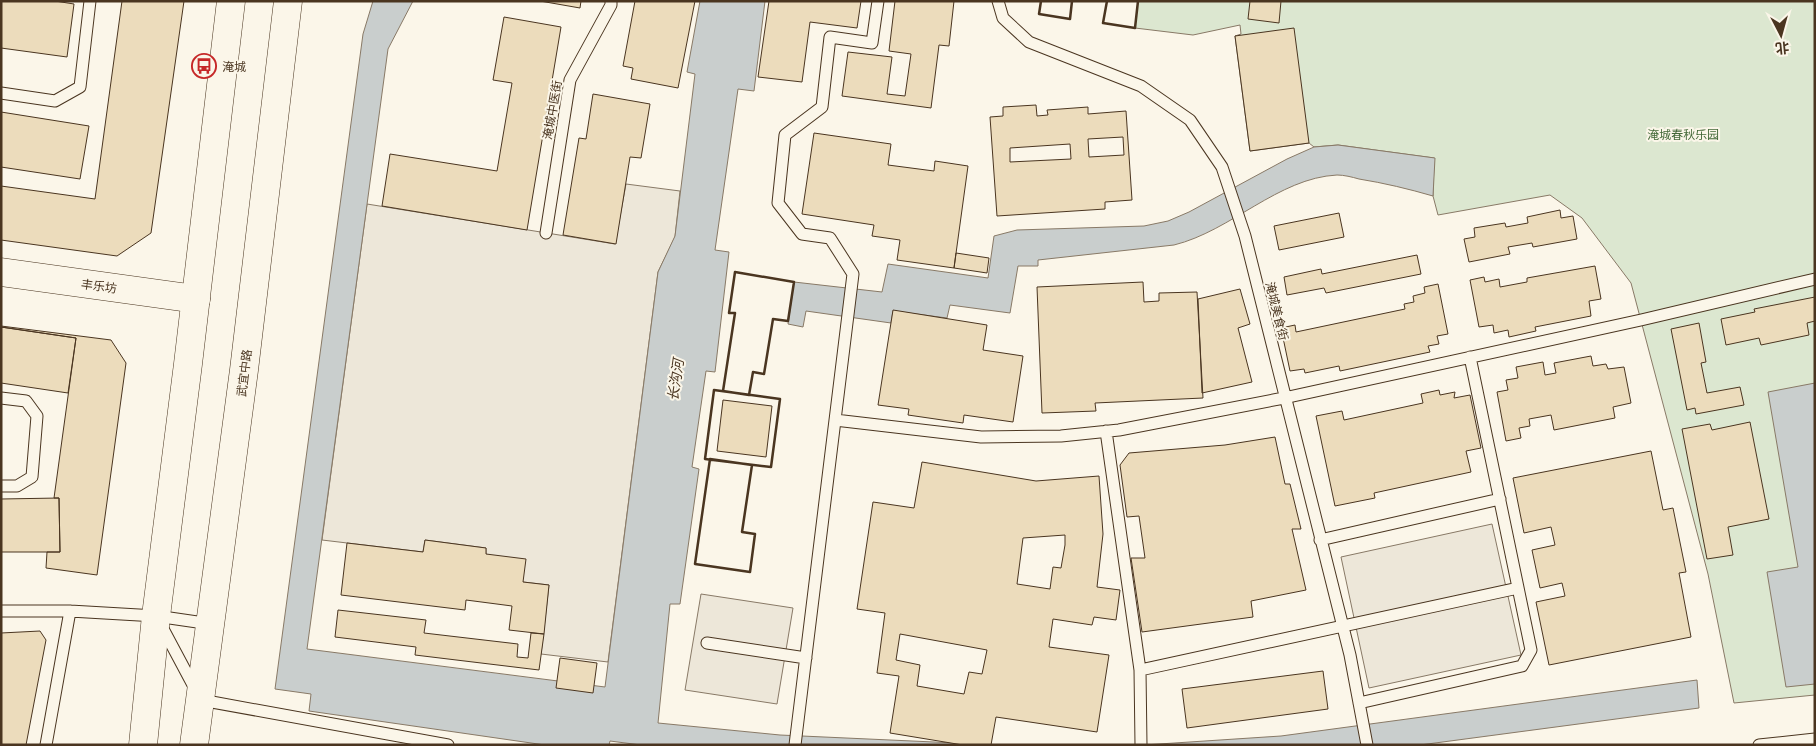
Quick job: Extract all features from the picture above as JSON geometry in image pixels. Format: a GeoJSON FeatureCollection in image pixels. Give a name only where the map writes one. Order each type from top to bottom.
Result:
{"type":"FeatureCollection","features":[{"type":"Feature","properties":{"kind":"main road"},"geometry":{"type":"LineString","coordinates":[[143,745],[156,616],[231,1]]}},
{"type":"Feature","properties":{"kind":"main road","name":"武宜中路"},"geometry":{"type":"LineString","coordinates":[[194,745],[246,360],[288,1]]}},
{"type":"Feature","properties":{"kind":"main road","name":"丰乐坊"},"geometry":{"type":"LineString","coordinates":[[1,272],[196,299]]}},
{"type":"Feature","properties":{"kind":"lane"},"geometry":{"type":"LineString","coordinates":[[1,93],[55,101],[80,87],[90,1]]}},
{"type":"Feature","properties":{"kind":"lane","name":"淹城中医街"},"geometry":{"type":"LineString","coordinates":[[546,233],[570,80],[611,5],[611,1]]}},
{"type":"Feature","properties":{"kind":"lane"},"geometry":{"type":"LineString","coordinates":[[795,745],[853,274],[830,238],[802,234],[778,203],[785,135],[822,107],[830,37],[872,43],[878,1]]}},
{"type":"Feature","properties":{"kind":"lane","name":"淹城美食街"},"geometry":{"type":"LineString","coordinates":[[998,1],[1003,18],[1029,42],[1141,86],[1190,120],[1222,167],[1245,236],[1342,626],[1367,745]]}},
{"type":"Feature","properties":{"kind":"lane"},"geometry":{"type":"LineString","coordinates":[[835,420],[981,437],[1062,436],[1106,431],[1284,398],[1641,320],[1815,279]]}},
{"type":"Feature","properties":{"kind":"lane"},"geometry":{"type":"LineString","coordinates":[[1359,703],[1522,666],[1531,650],[1470,357]]}},
{"type":"Feature","properties":{"kind":"lane"},"geometry":{"type":"LineString","coordinates":[[1,398],[26,401],[37,416],[32,477],[17,486],[1,486]]}},
{"type":"Feature","properties":{"kind":"lane"},"geometry":{"type":"LineString","coordinates":[[1106,431],[1140,670],[1142,745]]}},
{"type":"Feature","properties":{"kind":"lane"},"geometry":{"type":"LineString","coordinates":[[1320,540],[1500,499]]}},
{"type":"Feature","properties":{"kind":"lane"},"geometry":{"type":"LineString","coordinates":[[1140,670],[1518,588]]}},
{"type":"Feature","properties":{"kind":"lane"},"geometry":{"type":"LineString","coordinates":[[1,612],[70,610],[156,616],[211,624]]}},
{"type":"Feature","properties":{"kind":"lane"},"geometry":{"type":"LineString","coordinates":[[46,745],[70,610]]}},
{"type":"Feature","properties":{"kind":"lane"},"geometry":{"type":"LineString","coordinates":[[156,616],[200,700],[448,745]]}},
{"type":"Feature","properties":{"kind":"lane"},"geometry":{"type":"LineString","coordinates":[[707,642],[806,658]]}},
{"type":"Feature","properties":{"kind":"lane"},"geometry":{"type":"LineString","coordinates":[[1759,745],[1815,739]]}},
{"type":"Feature","properties":{"kind":"green space","name":"淹城春秋乐园"},"geometry":{"type":"Polygon","coordinates":[[[1138,1],[1815,1],[1815,695],[1734,703],[1708,574],[1631,283],[1582,218],[1550,195],[1438,215],[1433,196],[1434,158],[1338,145],[1314,147],[1309,143],[1250,151],[1235,36],[1241,34],[1240,25],[1193,35],[1135,28],[1138,1]]]}},
{"type":"Feature","properties":{"kind":"shaded area"},"geometry":{"type":"Polygon","coordinates":[[[626,184],[680,191],[675,237],[658,272],[608,662],[541,654],[549,585],[523,582],[486,554],[486,548],[425,540],[423,552],[322,540],[367,204],[615,244],[626,184]]]}},
{"type":"Feature","properties":{"kind":"shaded area"},"geometry":{"type":"Polygon","coordinates":[[[1492,524],[1521,655],[1369,688],[1341,557],[1492,524]]]}},
{"type":"Feature","properties":{"kind":"shaded area"},"geometry":{"type":"Polygon","coordinates":[[[701,594],[793,608],[777,704],[685,690],[701,594]]]}},
{"type":"Feature","properties":{"kind":"water","name":"长沟河"},"geometry":{"type":"Polygon","coordinates":[[[373,1],[413,1],[388,49],[307,649],[605,687],[658,272],[675,236],[695,74],[687,72],[700,1],[765,1],[754,91],[738,89],[715,250],[729,252],[715,372],[706,371],[692,467],[699,469],[680,604],[670,604],[658,723],[780,735],[1000,745],[641,745],[610,741],[609,745],[545,745],[309,711],[311,694],[275,689],[363,34],[373,1]]]}},
{"type":"Feature","properties":{"kind":"water"},"geometry":{"type":"Polygon","coordinates":[[[1338,145],[1435,158],[1433,196],[1396,186],[1345,176],[1337,175],[1315,178],[1275,195],[1215,229],[1174,245],[1038,260],[1038,266],[1018,266],[1010,313],[950,305],[947,318],[893,311],[891,323],[806,311],[803,327],[788,324],[794,282],[882,292],[888,264],[988,278],[994,236],[1017,230],[1144,226],[1168,221],[1189,212],[1287,159],[1314,147],[1338,145]]]}},
{"type":"Feature","properties":{"kind":"water"},"geometry":{"type":"Polygon","coordinates":[[[1815,383],[1815,684],[1786,687],[1767,572],[1798,567],[1768,392],[1815,383]]]}},
{"type":"Feature","properties":{"kind":"water"},"geometry":{"type":"Polygon","coordinates":[[[1697,680],[1699,708],[1420,745],[1144,745],[1281,736],[1697,680]]]}},
{"type":"Feature","properties":{"kind":"building"},"geometry":{"type":"Polygon","coordinates":[[[1,1],[55,1],[74,4],[67,57],[1,48],[1,1]]]}},
{"type":"Feature","properties":{"kind":"building"},"geometry":{"type":"Polygon","coordinates":[[[122,1],[184,1],[151,233],[117,256],[1,240],[1,186],[95,199],[122,1]]]}},
{"type":"Feature","properties":{"kind":"building"},"geometry":{"type":"Polygon","coordinates":[[[540,1],[581,1],[580,8],[540,1]]]}},
{"type":"Feature","properties":{"kind":"building"},"geometry":{"type":"Polygon","coordinates":[[[635,1],[695,1],[678,88],[631,79],[633,68],[623,66],[635,1]]]}},
{"type":"Feature","properties":{"kind":"building"},"geometry":{"type":"Polygon","coordinates":[[[769,1],[861,1],[857,28],[810,22],[802,82],[758,77],[769,1]]]}},
{"type":"Feature","properties":{"kind":"building"},"geometry":{"type":"Polygon","coordinates":[[[895,1],[954,1],[949,46],[939,45],[931,108],[842,96],[848,52],[892,57],[887,94],[905,96],[911,54],[889,51],[895,1]]]}},
{"type":"Feature","properties":{"kind":"building"},"geometry":{"type":"Polygon","coordinates":[[[1250,1],[1281,1],[1279,23],[1248,19],[1250,1]]]}},
{"type":"Feature","properties":{"kind":"building"},"geometry":{"type":"Polygon","coordinates":[[[504,17],[561,27],[527,230],[382,206],[390,154],[497,171],[512,83],[493,80],[504,17]]]}},
{"type":"Feature","properties":{"kind":"building"},"geometry":{"type":"Polygon","coordinates":[[[1294,28],[1309,143],[1250,151],[1235,36],[1294,28]]]}},
{"type":"Feature","properties":{"kind":"building"},"geometry":{"type":"Polygon","coordinates":[[[593,94],[650,104],[641,158],[630,157],[616,244],[563,235],[579,138],[586,139],[593,94]]]}},
{"type":"Feature","properties":{"kind":"building"},"geometry":{"type":"Polygon","coordinates":[[[1036,105],[1037,116],[1048,115],[1047,110],[1088,107],[1088,114],[1126,111],[1132,200],[1105,202],[1105,209],[997,216],[990,117],[1003,116],[1003,107],[1036,105]],[[1123,137],[1088,139],[1089,157],[1124,155],[1123,137]],[[1070,144],[1010,148],[1010,162],[1071,159],[1070,144]]]}},
{"type":"Feature","properties":{"kind":"building"},"geometry":{"type":"Polygon","coordinates":[[[1,112],[89,126],[80,179],[1,167],[1,112]]]}},
{"type":"Feature","properties":{"kind":"building"},"geometry":{"type":"Polygon","coordinates":[[[814,133],[891,144],[888,165],[934,171],[935,161],[968,166],[954,268],[897,260],[900,240],[872,236],[874,225],[802,214],[814,133]]]}},
{"type":"Feature","properties":{"kind":"building"},"geometry":{"type":"Polygon","coordinates":[[[1560,210],[1561,218],[1573,216],[1577,239],[1533,247],[1532,243],[1508,247],[1510,254],[1469,262],[1464,239],[1475,237],[1474,228],[1505,223],[1506,227],[1528,223],[1527,217],[1560,210]]]}},
{"type":"Feature","properties":{"kind":"building"},"geometry":{"type":"Polygon","coordinates":[[[1339,213],[1344,237],[1279,250],[1274,226],[1339,213]]]}},
{"type":"Feature","properties":{"kind":"building"},"geometry":{"type":"Polygon","coordinates":[[[956,253],[989,258],[987,273],[954,268],[956,253]]]}},
{"type":"Feature","properties":{"kind":"building"},"geometry":{"type":"Polygon","coordinates":[[[1417,255],[1421,274],[1326,293],[1324,288],[1287,295],[1284,277],[1321,269],[1322,274],[1417,255]]]}},
{"type":"Feature","properties":{"kind":"building"},"geometry":{"type":"Polygon","coordinates":[[[1595,266],[1601,299],[1589,301],[1591,316],[1535,327],[1536,331],[1509,337],[1508,330],[1494,333],[1493,325],[1479,327],[1470,280],[1484,277],[1485,282],[1499,279],[1500,287],[1527,282],[1527,278],[1595,266]]]}},
{"type":"Feature","properties":{"kind":"building"},"geometry":{"type":"Polygon","coordinates":[[[1143,282],[1144,302],[1159,301],[1159,293],[1197,292],[1203,398],[1095,403],[1096,411],[1042,413],[1037,287],[1143,282]]]}},
{"type":"Feature","properties":{"kind":"building"},"geometry":{"type":"Polygon","coordinates":[[[1438,284],[1448,334],[1437,336],[1439,344],[1428,346],[1430,352],[1340,371],[1339,366],[1305,373],[1304,369],[1290,371],[1281,328],[1295,325],[1296,332],[1405,309],[1404,304],[1414,302],[1413,296],[1425,293],[1424,287],[1438,284]]]}},
{"type":"Feature","properties":{"kind":"building"},"geometry":{"type":"Polygon","coordinates":[[[1240,289],[1250,324],[1238,328],[1252,382],[1202,393],[1198,299],[1240,289]]]}},
{"type":"Feature","properties":{"kind":"building"},"geometry":{"type":"Polygon","coordinates":[[[1815,297],[1815,321],[1807,323],[1809,335],[1761,345],[1759,338],[1726,345],[1721,319],[1755,312],[1754,309],[1815,297]]]}},
{"type":"Feature","properties":{"kind":"building"},"geometry":{"type":"Polygon","coordinates":[[[893,310],[987,325],[983,350],[1023,356],[1013,422],[964,415],[963,423],[908,415],[909,409],[878,405],[893,310]]]}},
{"type":"Feature","properties":{"kind":"building"},"geometry":{"type":"Polygon","coordinates":[[[1699,323],[1706,362],[1701,363],[1707,393],[1740,387],[1744,405],[1696,414],[1695,408],[1687,410],[1671,329],[1699,323]]]}},
{"type":"Feature","properties":{"kind":"building"},"geometry":{"type":"Polygon","coordinates":[[[1,326],[111,340],[126,363],[97,575],[46,568],[47,552],[60,552],[59,498],[54,498],[76,338],[1,326]]]}},
{"type":"Feature","properties":{"kind":"building"},"geometry":{"type":"Polygon","coordinates":[[[1,327],[76,338],[68,393],[1,383],[1,327]]]}},
{"type":"Feature","properties":{"kind":"building"},"geometry":{"type":"Polygon","coordinates":[[[1591,356],[1593,366],[1606,364],[1608,369],[1624,367],[1631,403],[1613,407],[1615,418],[1554,430],[1551,415],[1529,419],[1530,426],[1519,428],[1521,438],[1506,441],[1497,392],[1508,390],[1506,380],[1518,378],[1516,367],[1543,362],[1545,375],[1556,373],[1554,363],[1591,356]]]}},
{"type":"Feature","properties":{"kind":"building"},"geometry":{"type":"Polygon","coordinates":[[[1439,390],[1440,395],[1455,392],[1454,398],[1470,395],[1481,448],[1466,451],[1471,472],[1374,493],[1375,498],[1335,506],[1316,416],[1342,411],[1344,420],[1423,403],[1421,394],[1439,390]]]}},
{"type":"Feature","properties":{"kind":"building"},"geometry":{"type":"Polygon","coordinates":[[[723,400],[772,406],[766,457],[717,451],[723,400]]]}},
{"type":"Feature","properties":{"kind":"building"},"geometry":{"type":"Polygon","coordinates":[[[1750,422],[1769,519],[1728,527],[1733,555],[1707,559],[1682,429],[1710,424],[1712,430],[1750,422]]]}},
{"type":"Feature","properties":{"kind":"building"},"geometry":{"type":"Polygon","coordinates":[[[1275,437],[1285,484],[1290,484],[1301,529],[1292,529],[1306,590],[1251,601],[1253,617],[1142,632],[1131,558],[1145,558],[1139,516],[1127,517],[1120,465],[1129,453],[1225,445],[1275,437]]]}},
{"type":"Feature","properties":{"kind":"building"},"geometry":{"type":"Polygon","coordinates":[[[1651,451],[1663,510],[1673,508],[1686,572],[1679,573],[1691,637],[1549,665],[1536,602],[1565,596],[1562,583],[1540,588],[1532,550],[1555,545],[1551,527],[1524,533],[1513,478],[1651,451]]]}},
{"type":"Feature","properties":{"kind":"building"},"geometry":{"type":"Polygon","coordinates":[[[922,462],[1036,481],[1099,476],[1103,534],[1097,587],[1120,590],[1116,620],[1094,617],[1092,625],[1053,619],[1049,647],[1109,655],[1097,732],[996,717],[991,745],[963,745],[890,733],[899,676],[877,673],[885,613],[857,609],[873,502],[914,508],[922,462]],[[1065,535],[1023,538],[1017,584],[1050,589],[1053,567],[1061,568],[1065,535]],[[900,634],[896,660],[920,665],[917,686],[964,694],[969,672],[982,674],[987,650],[900,634]]]}},
{"type":"Feature","properties":{"kind":"building"},"geometry":{"type":"Polygon","coordinates":[[[59,498],[60,552],[1,552],[1,499],[59,498]]]}},
{"type":"Feature","properties":{"kind":"building"},"geometry":{"type":"Polygon","coordinates":[[[425,540],[486,548],[486,554],[526,559],[523,582],[549,585],[544,634],[509,630],[512,606],[466,600],[465,610],[341,595],[347,543],[423,552],[425,540]]]}},
{"type":"Feature","properties":{"kind":"building"},"geometry":{"type":"Polygon","coordinates":[[[338,610],[426,620],[424,633],[518,644],[517,657],[528,658],[531,633],[544,634],[539,670],[415,655],[416,647],[335,637],[338,610]]]}},
{"type":"Feature","properties":{"kind":"building"},"geometry":{"type":"Polygon","coordinates":[[[40,631],[46,640],[26,745],[1,745],[1,633],[40,631]]]}},
{"type":"Feature","properties":{"kind":"building"},"geometry":{"type":"Polygon","coordinates":[[[560,658],[597,663],[593,693],[556,688],[560,658]]]}},
{"type":"Feature","properties":{"kind":"building"},"geometry":{"type":"Polygon","coordinates":[[[1323,671],[1328,709],[1187,728],[1182,689],[1323,671]]]}},
{"type":"Feature","properties":{"kind":"wall"},"geometry":{"type":"LineString","coordinates":[[1041,1],[1039,14],[1070,19],[1072,1]]}},
{"type":"Feature","properties":{"kind":"wall"},"geometry":{"type":"LineString","coordinates":[[1107,1],[1103,23],[1135,28],[1138,1]]}},
{"type":"Feature","properties":{"kind":"wall"},"geometry":{"type":"LineString","coordinates":[[735,272],[794,282],[788,321],[773,319],[764,374],[753,372],[749,395],[723,391],[735,313],[729,313],[735,272]]}},
{"type":"Feature","properties":{"kind":"wall"},"geometry":{"type":"LineString","coordinates":[[714,390],[780,399],[771,467],[705,459],[714,390]]}},
{"type":"Feature","properties":{"kind":"wall"},"geometry":{"type":"LineString","coordinates":[[710,459],[752,465],[742,532],[755,534],[750,572],[695,564],[710,459]]}},
{"type":"Feature","properties":{"kind":"place","name":"淹城"},"geometry":{"type":"Point","coordinates":[204,66]}}]}
